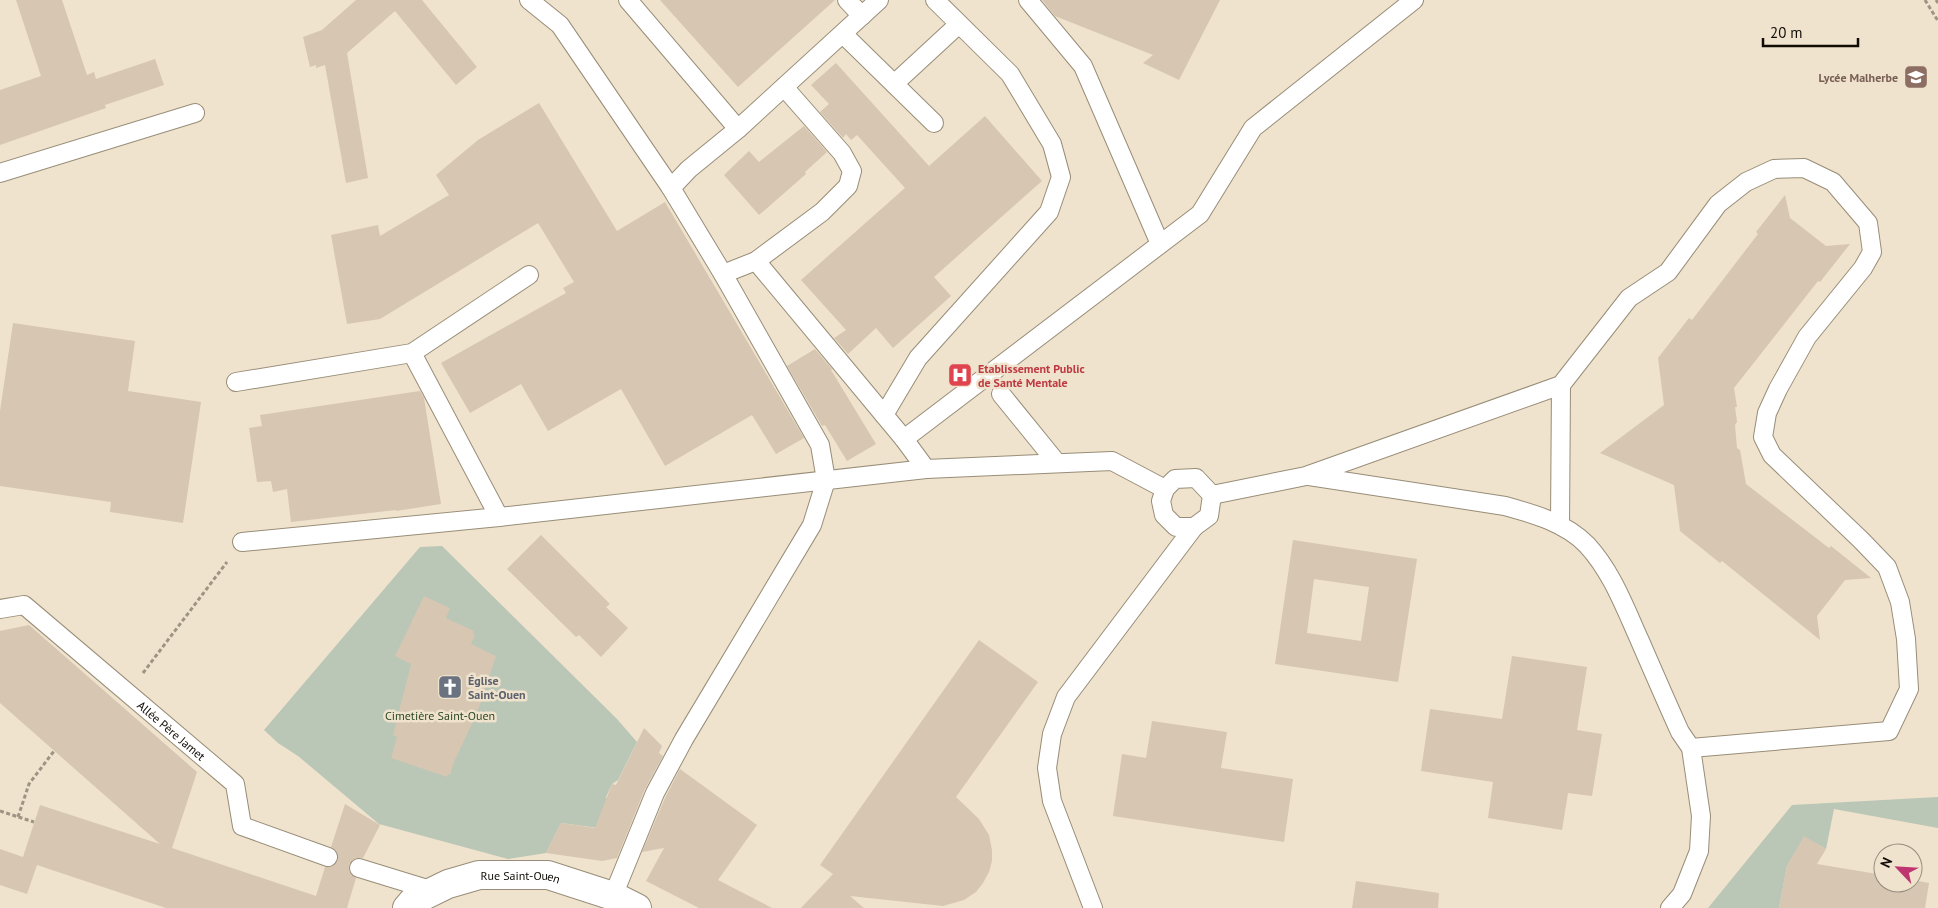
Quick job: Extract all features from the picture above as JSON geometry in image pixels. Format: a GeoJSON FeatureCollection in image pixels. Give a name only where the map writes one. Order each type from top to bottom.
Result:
{"type":"FeatureCollection","features":[{"type":"Feature","properties":{"kind":"street","name":"Rue Saint-Ouen"},"geometry":{"type":"LineString","coordinates":[[407,908],[413,902],[448,884],[479,874],[548,876],[613,896],[637,908]]}},
{"type":"Feature","properties":{"kind":"lane"},"geometry":{"type":"LineString","coordinates":[[529,0],[560,25],[671,188],[723,274],[820,445],[826,480],[812,525],[655,792],[613,896]]}},
{"type":"Feature","properties":{"kind":"lane"},"geometry":{"type":"LineString","coordinates":[[628,0],[738,129]]}},
{"type":"Feature","properties":{"kind":"lane"},"geometry":{"type":"LineString","coordinates":[[847,0],[862,16]]}},
{"type":"Feature","properties":{"kind":"lane"},"geometry":{"type":"LineString","coordinates":[[671,188],[689,169],[738,129],[879,0]]}},
{"type":"Feature","properties":{"kind":"lane"},"geometry":{"type":"LineString","coordinates":[[884,415],[918,358],[1049,212],[1062,177],[1052,144],[1010,74],[935,0]]}},
{"type":"Feature","properties":{"kind":"lane"},"geometry":{"type":"LineString","coordinates":[[1028,0],[1083,66],[1160,244]]}},
{"type":"Feature","properties":{"kind":"lane"},"geometry":{"type":"LineString","coordinates":[[904,439],[1200,214],[1253,128],[1414,0]]}},
{"type":"Feature","properties":{"kind":"lane"},"geometry":{"type":"LineString","coordinates":[[894,84],[959,24]]}},
{"type":"Feature","properties":{"kind":"lane"},"geometry":{"type":"LineString","coordinates":[[843,34],[934,123]]}},
{"type":"Feature","properties":{"kind":"lane"},"geometry":{"type":"LineString","coordinates":[[723,274],[756,261],[822,212],[848,186],[852,171],[842,153],[784,87]]}},
{"type":"Feature","properties":{"kind":"lane"},"geometry":{"type":"LineString","coordinates":[[0,173],[195,113]]}},
{"type":"Feature","properties":{"kind":"lane"},"geometry":{"type":"LineString","coordinates":[[1212,494],[1306,476],[1561,385],[1629,298],[1668,272],[1718,204],[1746,182],[1774,169],[1804,168],[1833,182],[1868,224],[1872,252],[1863,268],[1807,337],[1767,412],[1763,437],[1772,455],[1887,567],[1900,602],[1905,630],[1909,689],[1889,731],[1691,748]]}},
{"type":"Feature","properties":{"kind":"lane"},"geometry":{"type":"LineString","coordinates":[[756,261],[904,439],[926,469]]}},
{"type":"Feature","properties":{"kind":"lane"},"geometry":{"type":"LineString","coordinates":[[236,382],[412,353],[529,275]]}},
{"type":"Feature","properties":{"kind":"lane"},"geometry":{"type":"LineString","coordinates":[[412,353],[498,517]]}},
{"type":"Feature","properties":{"kind":"lane"},"geometry":{"type":"LineString","coordinates":[[1560,525],[1561,385]]}},
{"type":"Feature","properties":{"kind":"lane"},"geometry":{"type":"LineString","coordinates":[[1001,394],[1057,463]]}},
{"type":"Feature","properties":{"kind":"lane"},"geometry":{"type":"LineString","coordinates":[[242,542],[498,517],[926,469],[1112,461],[1165,489]]}},
{"type":"Feature","properties":{"kind":"lane"},"geometry":{"type":"LineString","coordinates":[[1306,476],[1506,506],[1560,525],[1586,544],[1606,569],[1621,597],[1680,732],[1691,748],[1701,816],[1699,851],[1682,894],[1670,908]]}},
{"type":"Feature","properties":{"kind":"lane"},"geometry":{"type":"LineString","coordinates":[[1194,527],[1176,527],[1164,515],[1161,501],[1165,489],[1175,479],[1196,478],[1212,494]]}},
{"type":"Feature","properties":{"kind":"lane"},"geometry":{"type":"LineString","coordinates":[[1093,908],[1052,801],[1048,768],[1052,734],[1066,697],[1194,527],[1209,516],[1212,494]]}},
{"type":"Feature","properties":{"kind":"lane","name":"Allée Père Jamet"},"geometry":{"type":"LineString","coordinates":[[0,608],[24,605],[235,784],[242,826],[328,857]]}},
{"type":"Feature","properties":{"kind":"lane"},"geometry":{"type":"LineString","coordinates":[[359,868],[434,891]]}},
{"type":"Feature","properties":{"kind":"path"},"geometry":{"type":"LineString","coordinates":[[1925,0],[1938,21]]}},
{"type":"Feature","properties":{"kind":"path"},"geometry":{"type":"LineString","coordinates":[[128,692],[242,542]]}},
{"type":"Feature","properties":{"kind":"path"},"geometry":{"type":"LineString","coordinates":[[18,816],[29,784],[54,751]]}},
{"type":"Feature","properties":{"kind":"path"},"geometry":{"type":"LineString","coordinates":[[0,811],[34,822]]}},
{"type":"Feature","properties":{"kind":"green space","name":"Cimetière Saint-Ouen"},"geometry":{"type":"Polygon","coordinates":[[[442,546],[617,719],[637,742],[618,780],[612,784],[606,797],[621,831],[561,823],[546,853],[508,859],[379,824],[264,730],[420,547],[442,546]]]}},
{"type":"Feature","properties":{"kind":"green space"},"geometry":{"type":"Polygon","coordinates":[[[1938,797],[1938,828],[1834,809],[1826,849],[1804,837],[1787,866],[1779,908],[1708,908],[1792,805],[1938,797]]]}},
{"type":"Feature","properties":{"kind":"building"},"geometry":{"type":"Polygon","coordinates":[[[16,0],[62,0],[87,75],[94,72],[96,79],[155,59],[164,85],[105,105],[106,108],[0,145],[0,90],[41,76],[16,0]]]}},
{"type":"Feature","properties":{"kind":"building"},"geometry":{"type":"Polygon","coordinates":[[[356,0],[422,0],[477,67],[456,85],[395,11],[347,53],[368,178],[346,183],[325,65],[316,68],[316,65],[310,67],[303,37],[322,30],[356,0]]]}},
{"type":"Feature","properties":{"kind":"building"},"geometry":{"type":"Polygon","coordinates":[[[660,0],[835,0],[738,87],[660,0]]]}},
{"type":"Feature","properties":{"kind":"building"},"geometry":{"type":"Polygon","coordinates":[[[1042,0],[1220,0],[1179,80],[1143,63],[1153,55],[1055,16],[1042,0]]]}},
{"type":"Feature","properties":{"kind":"building"},"geometry":{"type":"Polygon","coordinates":[[[836,63],[929,166],[985,116],[1042,181],[934,277],[951,296],[893,348],[876,328],[848,354],[834,338],[846,330],[801,280],[905,188],[857,135],[851,140],[846,134],[843,138],[820,112],[829,104],[811,85],[836,63]]]}},
{"type":"Feature","properties":{"kind":"building"},"geometry":{"type":"Polygon","coordinates":[[[539,103],[617,231],[665,202],[804,438],[776,454],[752,415],[665,466],[621,389],[548,431],[521,384],[470,413],[441,363],[566,293],[563,288],[574,282],[538,223],[380,319],[347,324],[331,235],[378,225],[380,236],[449,195],[436,175],[478,140],[539,103]]]}},
{"type":"Feature","properties":{"kind":"building"},"geometry":{"type":"Polygon","coordinates":[[[804,126],[827,152],[805,172],[806,174],[759,215],[724,175],[749,151],[759,162],[804,126]]]}},
{"type":"Feature","properties":{"kind":"building"},"geometry":{"type":"Polygon","coordinates":[[[1785,195],[1790,218],[1826,246],[1850,244],[1820,282],[1818,281],[1734,388],[1737,407],[1735,407],[1737,422],[1735,425],[1737,448],[1740,450],[1746,484],[1829,548],[1831,546],[1871,578],[1845,580],[1817,616],[1820,640],[1722,561],[1720,563],[1680,531],[1674,485],[1600,453],[1664,405],[1658,358],[1689,318],[1692,320],[1758,234],[1756,232],[1785,195]]]}},
{"type":"Feature","properties":{"kind":"building"},"geometry":{"type":"Polygon","coordinates":[[[13,323],[135,341],[128,391],[201,402],[183,523],[110,512],[111,502],[0,486],[0,411],[13,323]]]}},
{"type":"Feature","properties":{"kind":"building"},"geometry":{"type":"Polygon","coordinates":[[[815,349],[832,369],[876,444],[847,461],[825,425],[822,426],[787,366],[815,349]]]}},
{"type":"Feature","properties":{"kind":"building"},"geometry":{"type":"Polygon","coordinates":[[[420,391],[424,398],[441,504],[396,511],[291,522],[287,489],[273,492],[271,481],[257,482],[249,428],[262,426],[260,415],[420,391]]]}},
{"type":"Feature","properties":{"kind":"building"},"geometry":{"type":"Polygon","coordinates":[[[541,535],[610,604],[606,607],[628,628],[601,657],[579,635],[576,637],[507,569],[541,535]]]}},
{"type":"Feature","properties":{"kind":"building"},"geometry":{"type":"Polygon","coordinates":[[[1293,540],[1417,559],[1398,682],[1275,664],[1293,540]],[[1314,579],[1307,633],[1361,641],[1369,587],[1314,579]]]}},
{"type":"Feature","properties":{"kind":"building","name":"Église Saint-Ouen"},"geometry":{"type":"Polygon","coordinates":[[[424,596],[450,608],[446,618],[474,631],[473,634],[475,635],[471,644],[496,656],[477,713],[454,762],[450,775],[448,774],[447,777],[391,758],[397,737],[393,735],[411,664],[395,656],[424,596]]]}},
{"type":"Feature","properties":{"kind":"building"},"geometry":{"type":"Polygon","coordinates":[[[29,625],[197,772],[172,848],[316,896],[325,867],[334,865],[338,860],[336,851],[331,847],[345,804],[380,825],[363,858],[356,858],[349,864],[349,871],[356,878],[347,908],[166,908],[37,865],[27,894],[0,885],[0,849],[23,857],[40,805],[160,844],[0,703],[0,631],[29,625]]]}},
{"type":"Feature","properties":{"kind":"building"},"geometry":{"type":"Polygon","coordinates":[[[979,640],[1038,682],[956,797],[979,819],[989,835],[992,861],[983,883],[976,892],[964,900],[943,906],[850,896],[864,908],[801,908],[833,874],[820,865],[979,640]]]}},
{"type":"Feature","properties":{"kind":"building"},"geometry":{"type":"Polygon","coordinates":[[[1512,656],[1587,667],[1577,730],[1602,734],[1592,796],[1568,793],[1562,830],[1488,818],[1493,782],[1421,771],[1430,709],[1502,719],[1512,656]]]}},
{"type":"Feature","properties":{"kind":"building"},"geometry":{"type":"Polygon","coordinates":[[[1152,721],[1227,732],[1221,768],[1293,779],[1284,842],[1113,816],[1122,754],[1146,758],[1152,721]]]}},
{"type":"Feature","properties":{"kind":"building"},"geometry":{"type":"Polygon","coordinates":[[[644,728],[662,746],[659,753],[663,756],[645,789],[617,858],[602,861],[546,853],[561,823],[595,828],[612,784],[616,785],[644,728]]]}},
{"type":"Feature","properties":{"kind":"building"},"geometry":{"type":"Polygon","coordinates":[[[680,769],[757,825],[718,880],[772,908],[699,908],[646,881],[664,848],[642,852],[665,798],[680,769]]]}},
{"type":"Feature","properties":{"kind":"building"},"geometry":{"type":"Polygon","coordinates":[[[1804,836],[1826,849],[1817,864],[1873,873],[1873,893],[1923,893],[1923,882],[1929,883],[1925,908],[1779,908],[1787,866],[1804,836]]]}},
{"type":"Feature","properties":{"kind":"building"},"geometry":{"type":"Polygon","coordinates":[[[1356,881],[1439,893],[1438,908],[1352,908],[1356,881]]]}},
{"type":"Feature","properties":{"kind":"place","name":"Lycée Malherbe"},"geometry":{"type":"Point","coordinates":[1916,77]}},
{"type":"Feature","properties":{"kind":"place","name":"Etablissement Public de Santé Mentale"},"geometry":{"type":"Point","coordinates":[960,375]}},
{"type":"Feature","properties":{"kind":"place","name":"Église Saint-Ouen"},"geometry":{"type":"Point","coordinates":[450,687]}}]}
